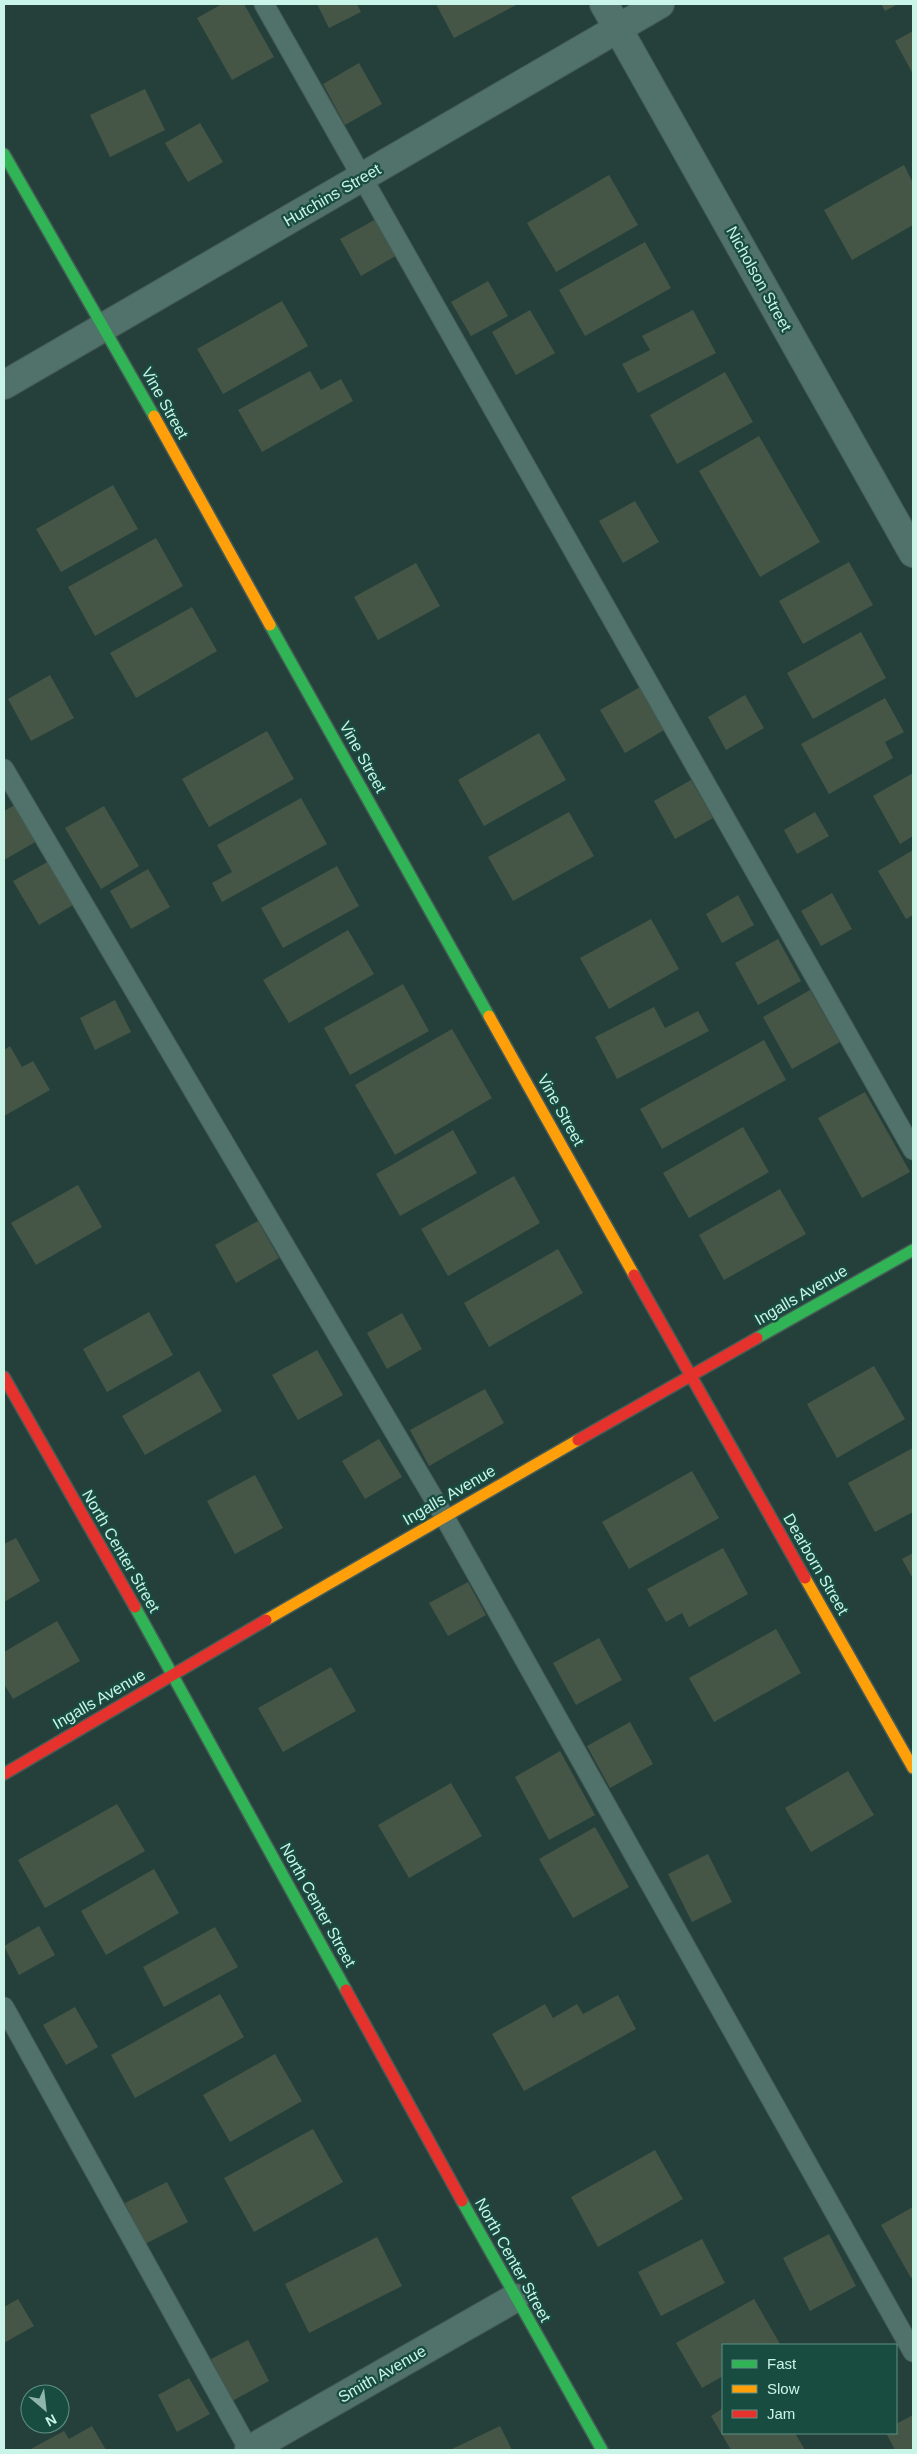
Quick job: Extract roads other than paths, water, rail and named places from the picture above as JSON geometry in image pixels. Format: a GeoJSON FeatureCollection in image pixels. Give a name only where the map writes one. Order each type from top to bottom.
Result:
{"type":"FeatureCollection","features":[{"type":"Feature","properties":{"kind":"street","name":"Nicholson Street"},"geometry":{"type":"LineString","coordinates":[[604,4],[913,554]]}},
{"type":"Feature","properties":{"kind":"street","name":"Hutchins Street"},"geometry":{"type":"LineString","coordinates":[[4,385],[660,4]]}},
{"type":"Feature","properties":{"kind":"street","name":"Vine Street"},"geometry":{"type":"LineString","coordinates":[[4,154],[104,327],[691,1377]]}},
{"type":"Feature","properties":{"kind":"street","name":"Ingalls Avenue"},"geometry":{"type":"LineString","coordinates":[[4,1774],[444,1516],[913,1250]]}},
{"type":"Feature","properties":{"kind":"street","name":"North Center Street"},"geometry":{"type":"LineString","coordinates":[[4,1377],[173,1675],[515,2298],[602,2450]]}},
{"type":"Feature","properties":{"kind":"street","name":"Dearborn Street"},"geometry":{"type":"LineString","coordinates":[[691,1377],[913,1768]]}},
{"type":"Feature","properties":{"kind":"street","name":"Smith Avenue"},"geometry":{"type":"LineString","coordinates":[[249,2450],[515,2298]]}},
{"type":"Feature","properties":{"kind":"lane"},"geometry":{"type":"LineString","coordinates":[[264,4],[913,1150]]}},
{"type":"Feature","properties":{"kind":"lane"},"geometry":{"type":"LineString","coordinates":[[4,769],[444,1516],[913,2352]]}},
{"type":"Feature","properties":{"kind":"lane"},"geometry":{"type":"LineString","coordinates":[[4,2007],[249,2450]]}}]}
